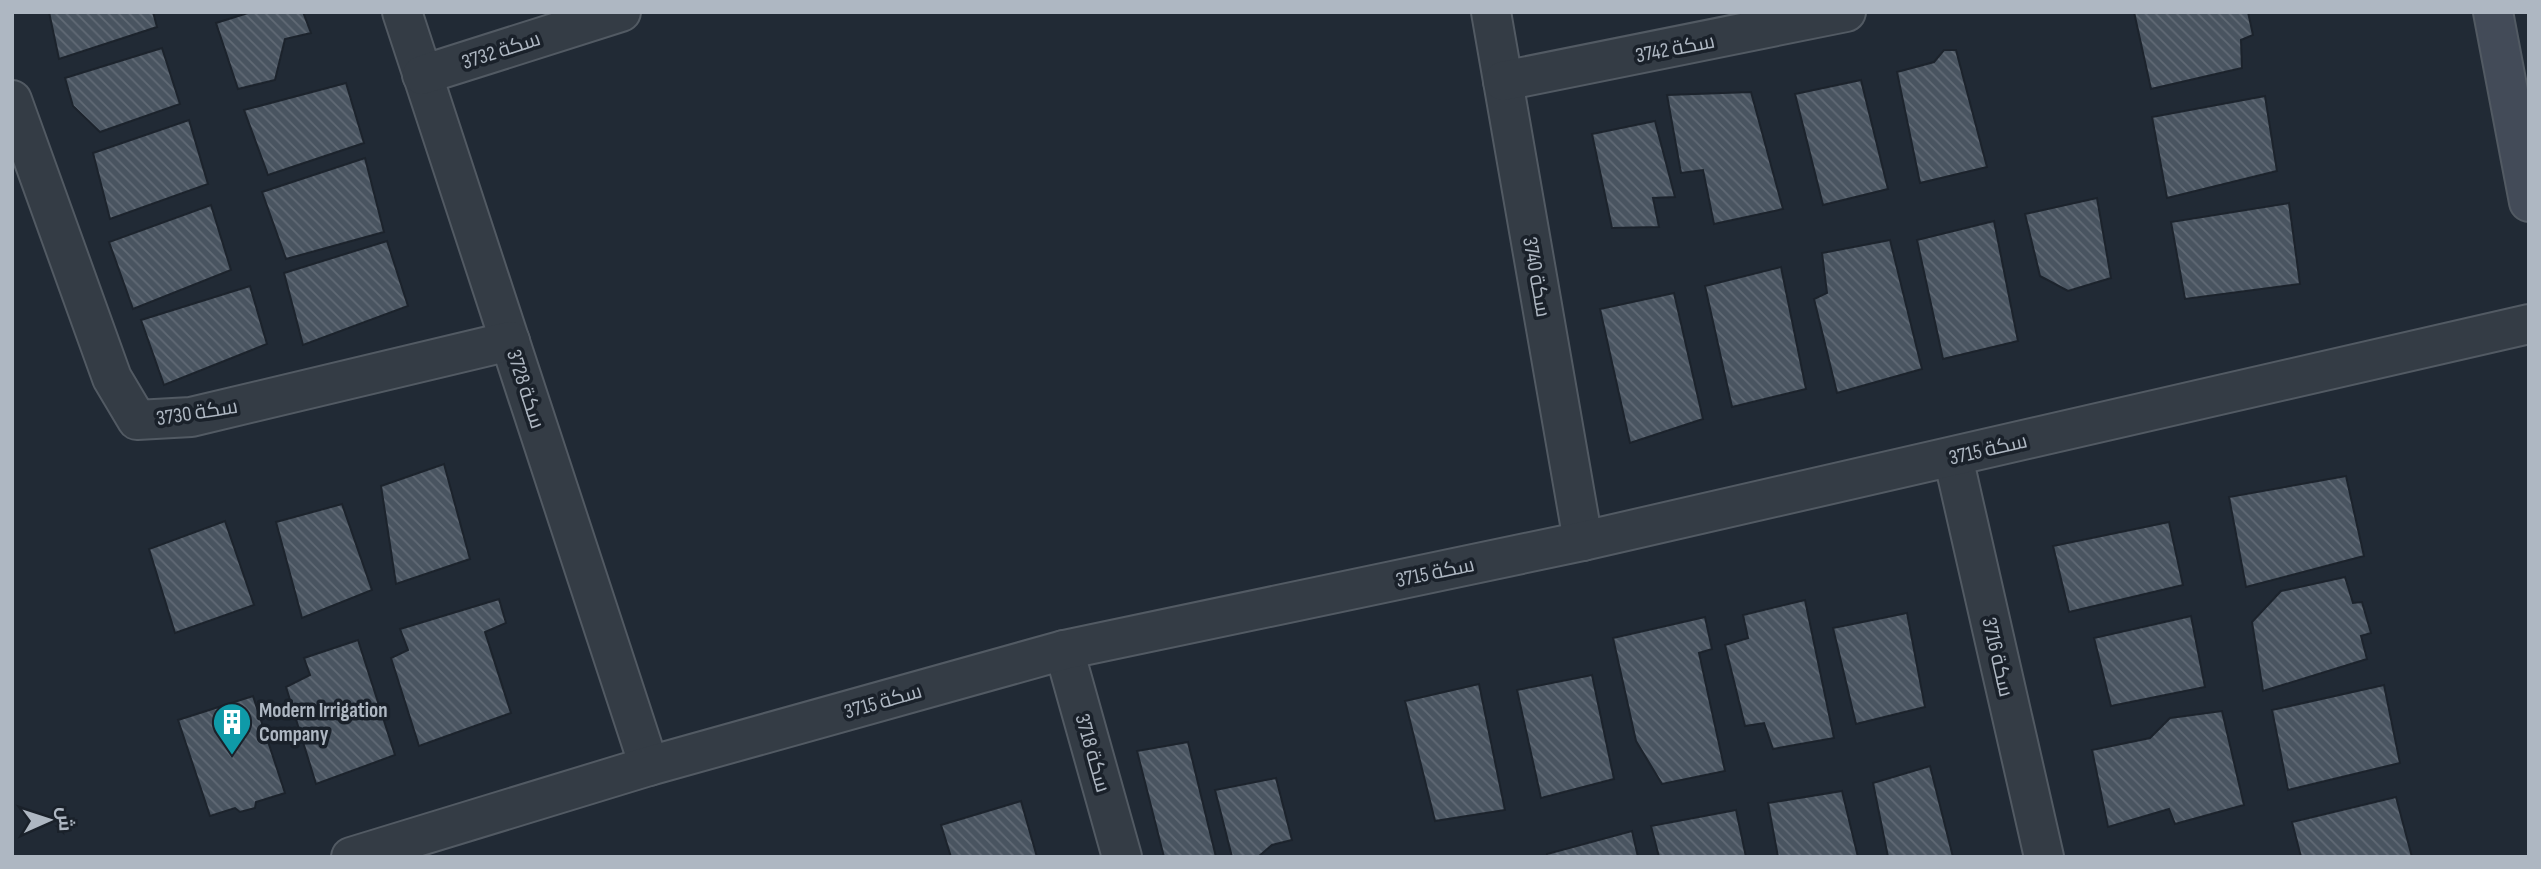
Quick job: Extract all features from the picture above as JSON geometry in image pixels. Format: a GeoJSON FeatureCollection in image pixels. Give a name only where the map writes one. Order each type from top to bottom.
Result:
{"type":"FeatureCollection","features":[{"type":"Feature","properties":{"kind":"street","name":"سكة 3728"},"geometry":{"type":"LineString","coordinates":[[402,12],[649,766]]}},
{"type":"Feature","properties":{"kind":"street","name":"سكة 3732"},"geometry":{"type":"LineString","coordinates":[[422,75],[621,12]]}},
{"type":"Feature","properties":{"kind":"street","name":"سكة 3740"},"geometry":{"type":"LineString","coordinates":[[1491,12],[1583,541]]}},
{"type":"Feature","properties":{"kind":"street","name":"سكة 3742"},"geometry":{"type":"LineString","coordinates":[[1503,81],[1846,12]]}},
{"type":"Feature","properties":{"kind":"street"},"geometry":{"type":"LineString","coordinates":[[2493,12],[2529,202]]}},
{"type":"Feature","properties":{"kind":"street","name":"سكة 3730"},"geometry":{"type":"LineString","coordinates":[[12,100],[112,378],[137,420],[191,417],[510,341]]}},
{"type":"Feature","properties":{"kind":"street","name":"سكة 3715"},"geometry":{"type":"LineString","coordinates":[[351,857],[649,766],[1065,650],[1583,541],[2529,324]]}},
{"type":"Feature","properties":{"kind":"street","name":"سكة 3716"},"geometry":{"type":"LineString","coordinates":[[1953,457],[2044,857]]}},
{"type":"Feature","properties":{"kind":"street","name":"سكة 3718"},"geometry":{"type":"LineString","coordinates":[[1065,650],[1122,857]]}},
{"type":"Feature","properties":{"kind":"building"},"geometry":{"type":"Polygon","coordinates":[[[49,12],[153,12],[157,27],[59,59],[49,12]]]}},
{"type":"Feature","properties":{"kind":"building"},"geometry":{"type":"Polygon","coordinates":[[[251,12],[303,12],[311,33],[285,39],[275,80],[238,89],[216,23],[251,12]]]}},
{"type":"Feature","properties":{"kind":"building"},"geometry":{"type":"Polygon","coordinates":[[[2134,12],[2248,12],[2253,35],[2241,40],[2242,68],[2151,89],[2134,12]]]}},
{"type":"Feature","properties":{"kind":"building"},"geometry":{"type":"Polygon","coordinates":[[[162,48],[180,104],[100,132],[73,106],[65,78],[162,48]]]}},
{"type":"Feature","properties":{"kind":"building"},"geometry":{"type":"Polygon","coordinates":[[[1944,50],[1956,50],[1987,167],[1920,183],[1897,72],[1934,62],[1944,50]]]}},
{"type":"Feature","properties":{"kind":"building"},"geometry":{"type":"Polygon","coordinates":[[[1861,80],[1888,189],[1823,205],[1795,94],[1861,80]]]}},
{"type":"Feature","properties":{"kind":"building"},"geometry":{"type":"Polygon","coordinates":[[[346,83],[364,143],[268,175],[244,110],[346,83]]]}},
{"type":"Feature","properties":{"kind":"building"},"geometry":{"type":"Polygon","coordinates":[[[1751,92],[1783,209],[1714,224],[1703,170],[1681,173],[1667,95],[1751,92]]]}},
{"type":"Feature","properties":{"kind":"building"},"geometry":{"type":"Polygon","coordinates":[[[2265,96],[2277,171],[2167,198],[2152,117],[2265,96]]]}},
{"type":"Feature","properties":{"kind":"building"},"geometry":{"type":"Polygon","coordinates":[[[189,120],[208,184],[110,219],[93,153],[189,120]]]}},
{"type":"Feature","properties":{"kind":"building"},"geometry":{"type":"Polygon","coordinates":[[[1655,121],[1675,197],[1653,198],[1659,227],[1612,228],[1592,134],[1655,121]]]}},
{"type":"Feature","properties":{"kind":"building"},"geometry":{"type":"Polygon","coordinates":[[[365,158],[384,232],[286,259],[262,192],[365,158]]]}},
{"type":"Feature","properties":{"kind":"building"},"geometry":{"type":"Polygon","coordinates":[[[2097,198],[2111,278],[2068,291],[2040,276],[2025,214],[2097,198]]]}},
{"type":"Feature","properties":{"kind":"building"},"geometry":{"type":"Polygon","coordinates":[[[2289,203],[2300,284],[2185,299],[2171,222],[2289,203]]]}},
{"type":"Feature","properties":{"kind":"building"},"geometry":{"type":"Polygon","coordinates":[[[211,205],[231,270],[133,309],[109,242],[211,205]]]}},
{"type":"Feature","properties":{"kind":"building"},"geometry":{"type":"Polygon","coordinates":[[[1994,221],[2018,341],[1943,359],[1917,240],[1994,221]]]}},
{"type":"Feature","properties":{"kind":"building"},"geometry":{"type":"Polygon","coordinates":[[[1890,240],[1922,369],[1837,393],[1814,299],[1827,293],[1822,253],[1890,240]]]}},
{"type":"Feature","properties":{"kind":"building"},"geometry":{"type":"Polygon","coordinates":[[[387,241],[408,306],[303,345],[284,273],[387,241]]]}},
{"type":"Feature","properties":{"kind":"building"},"geometry":{"type":"Polygon","coordinates":[[[1781,267],[1806,389],[1732,407],[1705,286],[1781,267]]]}},
{"type":"Feature","properties":{"kind":"building"},"geometry":{"type":"Polygon","coordinates":[[[250,286],[267,344],[164,385],[141,320],[250,286]]]}},
{"type":"Feature","properties":{"kind":"building"},"geometry":{"type":"Polygon","coordinates":[[[1674,293],[1703,419],[1630,443],[1600,309],[1674,293]]]}},
{"type":"Feature","properties":{"kind":"building"},"geometry":{"type":"Polygon","coordinates":[[[444,464],[470,559],[396,584],[381,486],[444,464]]]}},
{"type":"Feature","properties":{"kind":"building"},"geometry":{"type":"Polygon","coordinates":[[[2346,476],[2364,556],[2246,587],[2229,497],[2346,476]]]}},
{"type":"Feature","properties":{"kind":"building"},"geometry":{"type":"Polygon","coordinates":[[[342,504],[372,590],[302,618],[276,522],[342,504]]]}},
{"type":"Feature","properties":{"kind":"building"},"geometry":{"type":"Polygon","coordinates":[[[225,521],[254,605],[175,633],[149,549],[225,521]]]}},
{"type":"Feature","properties":{"kind":"building"},"geometry":{"type":"Polygon","coordinates":[[[2169,522],[2183,585],[2069,612],[2053,546],[2169,522]]]}},
{"type":"Feature","properties":{"kind":"building"},"geometry":{"type":"Polygon","coordinates":[[[2345,577],[2353,603],[2362,602],[2371,633],[2361,636],[2367,659],[2263,691],[2252,622],[2281,591],[2345,577]]]}},
{"type":"Feature","properties":{"kind":"building"},"geometry":{"type":"Polygon","coordinates":[[[499,599],[506,623],[485,632],[511,713],[419,746],[391,658],[408,650],[400,629],[499,599]]]}},
{"type":"Feature","properties":{"kind":"building"},"geometry":{"type":"Polygon","coordinates":[[[1805,600],[1834,738],[1773,749],[1764,723],[1745,726],[1725,645],[1748,638],[1743,615],[1805,600]]]}},
{"type":"Feature","properties":{"kind":"building"},"geometry":{"type":"Polygon","coordinates":[[[1907,613],[1925,707],[1856,724],[1833,628],[1907,613]]]}},
{"type":"Feature","properties":{"kind":"building"},"geometry":{"type":"Polygon","coordinates":[[[2191,616],[2205,687],[2111,706],[2094,638],[2191,616]]]}},
{"type":"Feature","properties":{"kind":"building"},"geometry":{"type":"Polygon","coordinates":[[[1705,617],[1712,649],[1699,653],[1725,771],[1662,784],[1636,741],[1613,638],[1705,617]]]}},
{"type":"Feature","properties":{"kind":"building"},"geometry":{"type":"Polygon","coordinates":[[[358,640],[395,755],[316,784],[286,687],[310,675],[304,658],[358,640]]]}},
{"type":"Feature","properties":{"kind":"building"},"geometry":{"type":"Polygon","coordinates":[[[1592,675],[1614,779],[1541,798],[1517,690],[1592,675]]]}},
{"type":"Feature","properties":{"kind":"building"},"geometry":{"type":"Polygon","coordinates":[[[1479,684],[1505,810],[1435,821],[1405,701],[1479,684]]]}},
{"type":"Feature","properties":{"kind":"building"},"geometry":{"type":"Polygon","coordinates":[[[2384,685],[2400,763],[2288,790],[2272,710],[2384,685]]]}},
{"type":"Feature","properties":{"kind":"building","name":"Modern Irrigation Company"},"geometry":{"type":"Polygon","coordinates":[[[253,696],[285,793],[256,802],[255,808],[240,812],[235,808],[210,816],[178,720],[253,696]]]}},
{"type":"Feature","properties":{"kind":"building"},"geometry":{"type":"Polygon","coordinates":[[[2222,711],[2244,805],[2175,824],[2169,809],[2108,827],[2092,750],[2150,738],[2170,718],[2222,711]]]}},
{"type":"Feature","properties":{"kind":"building"},"geometry":{"type":"Polygon","coordinates":[[[1188,742],[1216,857],[1164,857],[1137,751],[1188,742]]]}},
{"type":"Feature","properties":{"kind":"building"},"geometry":{"type":"Polygon","coordinates":[[[1930,766],[1953,857],[1888,857],[1873,783],[1930,766]]]}},
{"type":"Feature","properties":{"kind":"building"},"geometry":{"type":"Polygon","coordinates":[[[1276,778],[1292,840],[1272,845],[1258,857],[1232,857],[1215,790],[1276,778]]]}},
{"type":"Feature","properties":{"kind":"building"},"geometry":{"type":"Polygon","coordinates":[[[1842,791],[1858,857],[1778,857],[1768,803],[1842,791]]]}},
{"type":"Feature","properties":{"kind":"building"},"geometry":{"type":"Polygon","coordinates":[[[2396,797],[2412,857],[2301,857],[2292,822],[2396,797]]]}},
{"type":"Feature","properties":{"kind":"building"},"geometry":{"type":"Polygon","coordinates":[[[1021,801],[1037,857],[951,857],[941,825],[1021,801]]]}},
{"type":"Feature","properties":{"kind":"building"},"geometry":{"type":"Polygon","coordinates":[[[1736,810],[1746,857],[1659,857],[1651,826],[1736,810]]]}},
{"type":"Feature","properties":{"kind":"building"},"geometry":{"type":"Polygon","coordinates":[[[1632,831],[1638,857],[1547,857],[1547,854],[1632,831]]]}},
{"type":"Feature","properties":{"kind":"place","name":"Modern Irrigation Company"},"geometry":{"type":"Point","coordinates":[232,756]}}]}
